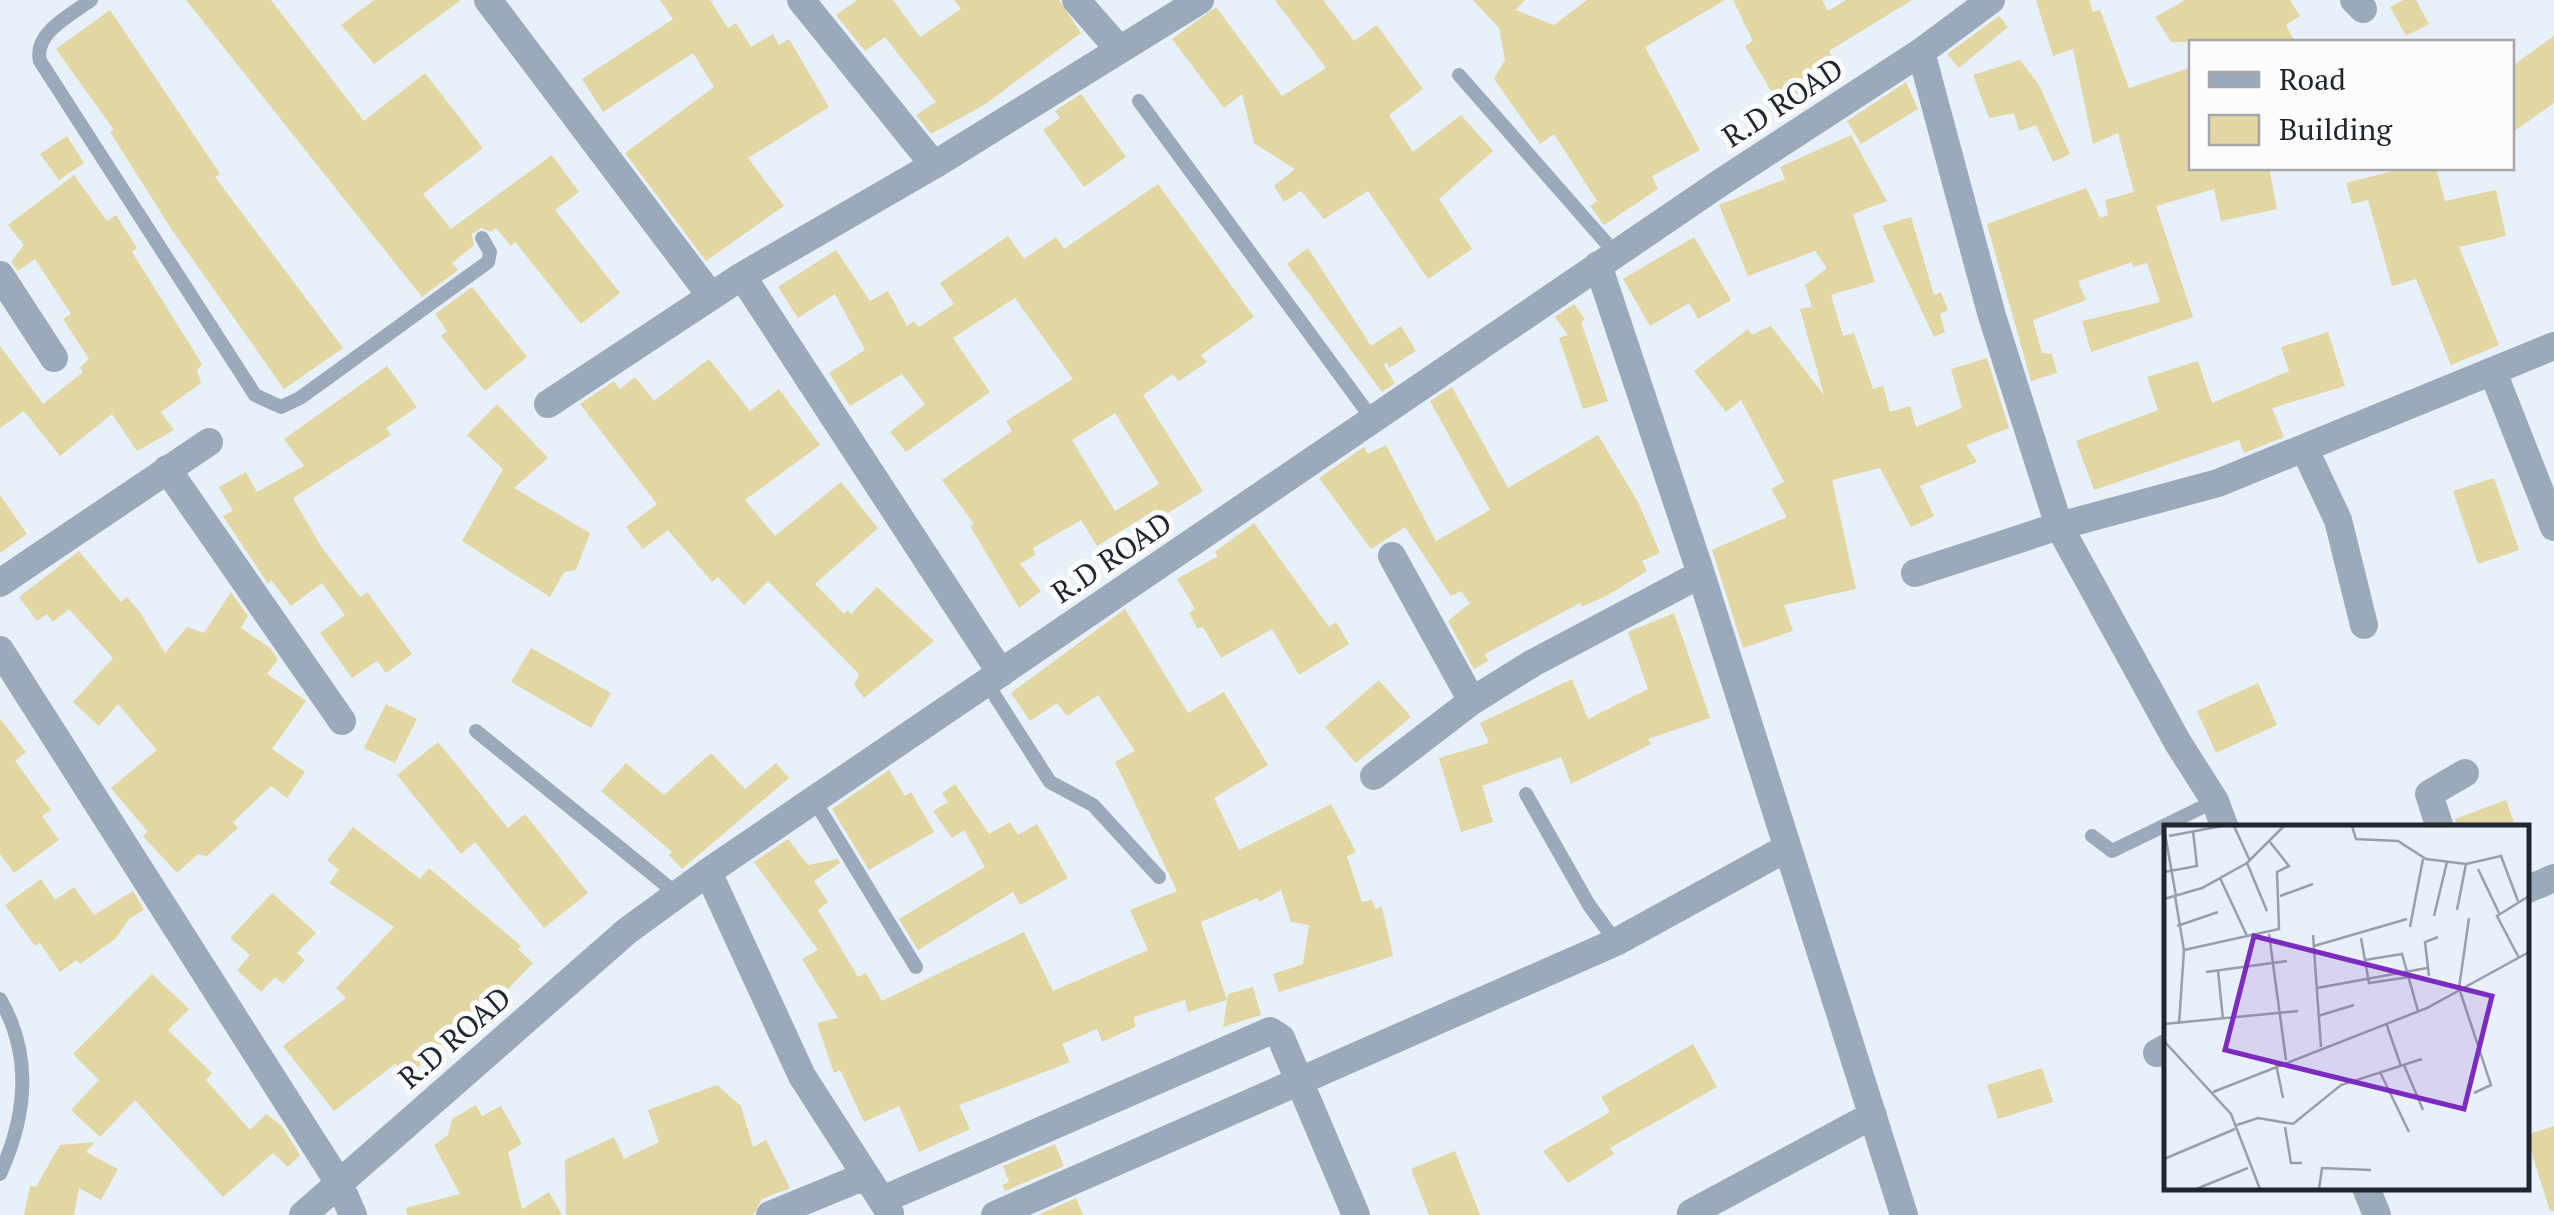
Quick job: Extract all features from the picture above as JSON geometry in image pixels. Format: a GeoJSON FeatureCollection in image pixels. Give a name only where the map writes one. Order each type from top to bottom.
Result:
{"type":"FeatureCollection","features":[{"type":"Feature","properties":{"kind":"street"},"geometry":{"type":"LineString","coordinates":[[488,0],[711,296]]}},
{"type":"Feature","properties":{"kind":"street"},"geometry":{"type":"LineString","coordinates":[[801,0],[934,166]]}},
{"type":"Feature","properties":{"kind":"street"},"geometry":{"type":"LineString","coordinates":[[1076,0],[1118,48]]}},
{"type":"Feature","properties":{"kind":"street"},"geometry":{"type":"LineString","coordinates":[[548,404],[742,276],[934,166],[1200,0]]}},
{"type":"Feature","properties":{"kind":"street","name":"R.D ROAD"},"geometry":{"type":"LineString","coordinates":[[303,1215],[627,931],[677,894],[1607,260],[1920,52],[1991,0]]}},
{"type":"Feature","properties":{"kind":"street"},"geometry":{"type":"LineString","coordinates":[[1920,52],[1992,316],[2059,526],[2220,814]]}},
{"type":"Feature","properties":{"kind":"street"},"geometry":{"type":"LineString","coordinates":[[1607,260],[1785,849],[1904,1215]]}},
{"type":"Feature","properties":{"kind":"street"},"geometry":{"type":"LineString","coordinates":[[0,276],[54,358]]}},
{"type":"Feature","properties":{"kind":"street"},"geometry":{"type":"LineString","coordinates":[[742,276],[994,677]]}},
{"type":"Feature","properties":{"kind":"street"},"geometry":{"type":"LineString","coordinates":[[1915,573],[2059,526],[2172,498],[2304,450],[2554,346]]}},
{"type":"Feature","properties":{"kind":"street"},"geometry":{"type":"LineString","coordinates":[[2493,372],[2554,527]]}},
{"type":"Feature","properties":{"kind":"street"},"geometry":{"type":"LineString","coordinates":[[0,583],[209,442]]}},
{"type":"Feature","properties":{"kind":"street"},"geometry":{"type":"LineString","coordinates":[[2304,450],[2338,520],[2364,626]]}},
{"type":"Feature","properties":{"kind":"street"},"geometry":{"type":"LineString","coordinates":[[167,469],[342,721]]}},
{"type":"Feature","properties":{"kind":"street"},"geometry":{"type":"LineString","coordinates":[[1392,556],[1472,701]]}},
{"type":"Feature","properties":{"kind":"street"},"geometry":{"type":"LineString","coordinates":[[1374,776],[1472,701],[1569,642],[1701,574]]}},
{"type":"Feature","properties":{"kind":"street"},"geometry":{"type":"LineString","coordinates":[[0,650],[339,1183],[352,1215]]}},
{"type":"Feature","properties":{"kind":"street"},"geometry":{"type":"LineString","coordinates":[[2439,825],[2429,794],[2465,773]]}},
{"type":"Feature","properties":{"kind":"street"},"geometry":{"type":"LineString","coordinates":[[995,1215],[1616,942],[1785,849]]}},
{"type":"Feature","properties":{"kind":"street"},"geometry":{"type":"LineString","coordinates":[[708,872],[802,1076],[886,1208],[1270,1030],[1280,1038],[1356,1215]]}},
{"type":"Feature","properties":{"kind":"street"},"geometry":{"type":"LineString","coordinates":[[2529,889],[2554,878]]}},
{"type":"Feature","properties":{"kind":"street"},"geometry":{"type":"LineString","coordinates":[[1691,1213],[1873,1115]]}},
{"type":"Feature","properties":{"kind":"street"},"geometry":{"type":"LineString","coordinates":[[770,1215],[864,1176]]}},
{"type":"Feature","properties":{"kind":"street"},"geometry":{"type":"LineString","coordinates":[[2367,1190],[2376,1215]]}},
{"type":"Feature","properties":{"kind":"lane"},"geometry":{"type":"LineString","coordinates":[[91,0],[42,37],[37,50],[40,61],[255,395],[267,403],[282,407],[300,398],[488,262],[490,252],[482,238]]}},
{"type":"Feature","properties":{"kind":"lane"},"geometry":{"type":"LineString","coordinates":[[1459,75],[1607,260]]}},
{"type":"Feature","properties":{"kind":"lane"},"geometry":{"type":"LineString","coordinates":[[1139,102],[1373,420]]}},
{"type":"Feature","properties":{"kind":"lane"},"geometry":{"type":"LineString","coordinates":[[994,677],[1050,782],[1093,804],[1159,878]]}},
{"type":"Feature","properties":{"kind":"lane"},"geometry":{"type":"LineString","coordinates":[[476,731],[677,894]]}},
{"type":"Feature","properties":{"kind":"lane"},"geometry":{"type":"LineString","coordinates":[[1526,794],[1588,905],[1616,942]]}},
{"type":"Feature","properties":{"kind":"lane"},"geometry":{"type":"LineString","coordinates":[[814,800],[916,967]]}},
{"type":"Feature","properties":{"kind":"lane"},"geometry":{"type":"LineString","coordinates":[[2188,825],[2220,814]]}},
{"type":"Feature","properties":{"kind":"lane"},"geometry":{"type":"LineString","coordinates":[[2092,836],[2112,851],[2164,833]]}},
{"type":"Feature","properties":{"kind":"lane"},"geometry":{"type":"LineString","coordinates":[[0,999],[14,1023],[26,1083],[14,1144],[0,1174]]}},
{"type":"Feature","properties":{"kind":"building"},"geometry":{"type":"Polygon","coordinates":[[[186,0],[271,0],[364,121],[425,73],[483,148],[423,194],[451,229],[552,155],[579,192],[555,210],[620,293],[581,324],[515,242],[511,246],[496,228],[491,232],[481,228],[472,234],[474,245],[452,263],[458,270],[422,297],[186,0]]]}},
{"type":"Feature","properties":{"kind":"building"},"geometry":{"type":"Polygon","coordinates":[[[374,0],[461,0],[374,64],[341,25],[374,0]]]}},
{"type":"Feature","properties":{"kind":"building"},"geometry":{"type":"Polygon","coordinates":[[[660,0],[710,0],[728,28],[736,23],[751,47],[773,34],[779,45],[789,39],[829,107],[748,158],[784,206],[706,261],[625,153],[714,87],[693,53],[603,112],[582,79],[673,19],[660,0]]]}},
{"type":"Feature","properties":{"kind":"building"},"geometry":{"type":"Polygon","coordinates":[[[857,0],[893,0],[920,37],[961,9],[954,0],[1059,0],[1081,33],[984,105],[931,134],[916,115],[936,102],[885,37],[865,51],[836,15],[857,0]]]}},
{"type":"Feature","properties":{"kind":"building"},"geometry":{"type":"Polygon","coordinates":[[[1275,0],[1323,0],[1354,41],[1377,25],[1423,89],[1389,115],[1413,152],[1461,115],[1493,151],[1439,199],[1472,249],[1428,279],[1368,191],[1324,219],[1301,191],[1284,202],[1274,186],[1295,169],[1254,143],[1242,94],[1224,108],[1172,39],[1216,7],[1282,96],[1326,68],[1275,0]]]}},
{"type":"Feature","properties":{"kind":"building"},"geometry":{"type":"Polygon","coordinates":[[[1473,0],[1525,0],[1515,10],[1554,25],[1587,0],[1725,0],[1645,47],[1700,150],[1652,176],[1658,189],[1604,225],[1590,206],[1597,201],[1554,134],[1540,144],[1494,79],[1505,60],[1499,28],[1473,0]]]}},
{"type":"Feature","properties":{"kind":"building"},"geometry":{"type":"Polygon","coordinates":[[[1733,0],[1822,0],[1828,11],[1846,0],[1912,0],[1829,51],[1839,68],[1779,105],[1745,46],[1753,41],[1733,0]]]}},
{"type":"Feature","properties":{"kind":"building"},"geometry":{"type":"Polygon","coordinates":[[[2036,0],[2089,0],[2093,12],[2100,10],[2129,88],[2189,68],[2189,170],[2269,170],[2277,209],[2221,221],[2214,189],[2156,206],[2193,317],[2091,352],[2082,321],[2160,302],[2147,263],[2133,267],[2132,262],[2078,281],[2086,300],[2033,320],[2042,353],[2052,354],[2057,373],[2031,381],[1987,224],[2086,188],[2100,218],[2108,215],[2105,200],[2134,192],[2118,133],[2093,144],[2073,49],[2053,56],[2036,0]]]}},
{"type":"Feature","properties":{"kind":"building"},"geometry":{"type":"Polygon","coordinates":[[[2185,0],[2290,0],[2300,16],[2286,25],[2294,40],[2189,42],[2171,42],[2155,17],[2185,0]]]}},
{"type":"Feature","properties":{"kind":"building"},"geometry":{"type":"Polygon","coordinates":[[[2403,0],[2416,0],[2429,24],[2406,36],[2390,7],[2403,0]]]}},
{"type":"Feature","properties":{"kind":"building"},"geometry":{"type":"Polygon","coordinates":[[[110,10],[220,174],[215,177],[343,348],[284,389],[172,230],[110,132],[114,130],[56,49],[110,10]]]}},
{"type":"Feature","properties":{"kind":"building"},"geometry":{"type":"Polygon","coordinates":[[[1999,16],[2008,27],[1959,68],[1947,54],[1999,16]]]}},
{"type":"Feature","properties":{"kind":"building"},"geometry":{"type":"Polygon","coordinates":[[[2554,36],[2554,103],[2514,132],[2514,65],[2554,36]]]}},
{"type":"Feature","properties":{"kind":"building"},"geometry":{"type":"Polygon","coordinates":[[[2020,60],[2039,85],[2070,154],[2053,162],[2036,125],[2019,131],[2014,113],[1989,118],[1973,75],[2020,60]]]}},
{"type":"Feature","properties":{"kind":"building"},"geometry":{"type":"Polygon","coordinates":[[[1906,82],[1918,109],[1861,144],[1847,121],[1906,82]]]}},
{"type":"Feature","properties":{"kind":"building"},"geometry":{"type":"Polygon","coordinates":[[[1081,94],[1126,157],[1084,187],[1043,130],[1060,118],[1055,111],[1081,94]]]}},
{"type":"Feature","properties":{"kind":"building"},"geometry":{"type":"Polygon","coordinates":[[[1851,135],[1887,201],[1853,214],[1875,282],[1831,295],[1843,336],[1854,333],[1873,389],[1883,386],[1890,412],[1910,406],[1916,427],[1962,408],[1951,369],[1987,358],[2009,428],[1966,445],[1977,462],[1920,486],[1934,516],[1911,527],[1880,468],[1832,480],[1856,589],[1784,605],[1793,631],[1743,648],[1712,550],[1787,517],[1771,489],[1784,482],[1741,400],[1726,412],[1694,371],[1748,329],[1752,335],[1771,326],[1824,395],[1800,309],[1812,307],[1805,285],[1827,268],[1815,251],[1748,276],[1719,205],[1785,179],[1780,167],[1851,135]]]}},
{"type":"Feature","properties":{"kind":"building"},"geometry":{"type":"Polygon","coordinates":[[[67,136],[84,163],[59,180],[40,154],[67,136]]]}},
{"type":"Feature","properties":{"kind":"building"},"geometry":{"type":"Polygon","coordinates":[[[2397,170],[2437,170],[2445,201],[2496,190],[2506,236],[2459,247],[2499,345],[2451,365],[2416,279],[2392,286],[2368,200],[2352,204],[2346,183],[2397,170]]]}},
{"type":"Feature","properties":{"kind":"building"},"geometry":{"type":"Polygon","coordinates":[[[74,175],[107,221],[116,215],[137,248],[132,252],[202,364],[197,370],[201,383],[161,412],[174,430],[137,451],[112,414],[60,456],[24,411],[0,428],[0,346],[43,404],[83,372],[80,367],[89,359],[63,319],[71,314],[35,259],[18,271],[11,262],[24,245],[8,225],[74,175]]]}},
{"type":"Feature","properties":{"kind":"building"},"geometry":{"type":"Polygon","coordinates":[[[1158,184],[1254,317],[1201,355],[1207,362],[1179,381],[1173,374],[1143,395],[1203,491],[1157,520],[1152,512],[1097,546],[1081,520],[1033,548],[1035,555],[1020,564],[1041,591],[1019,608],[970,526],[974,524],[942,480],[1012,431],[1006,421],[1073,379],[1015,298],[953,338],[990,392],[906,452],[890,432],[925,404],[902,374],[850,406],[829,373],[865,350],[835,294],[798,318],[778,287],[836,250],[870,301],[888,291],[907,326],[914,321],[919,327],[954,304],[940,283],[1008,236],[1024,259],[1056,237],[1064,249],[1158,184]],[[1115,413],[1072,440],[1115,511],[1159,484],[1115,413]]]}},
{"type":"Feature","properties":{"kind":"building"},"geometry":{"type":"Polygon","coordinates":[[[1911,217],[1934,295],[1941,292],[1948,310],[1940,314],[1945,332],[1934,337],[1882,226],[1911,217]]]}},
{"type":"Feature","properties":{"kind":"building"},"geometry":{"type":"Polygon","coordinates":[[[1694,237],[1731,300],[1698,319],[1689,303],[1650,326],[1623,279],[1694,237]]]}},
{"type":"Feature","properties":{"kind":"building"},"geometry":{"type":"Polygon","coordinates":[[[1308,248],[1371,346],[1401,326],[1416,351],[1389,368],[1387,362],[1384,365],[1395,383],[1382,392],[1287,264],[1308,248]]]}},
{"type":"Feature","properties":{"kind":"building"},"geometry":{"type":"Polygon","coordinates":[[[472,287],[527,357],[485,391],[441,336],[447,331],[435,314],[472,287]]]}},
{"type":"Feature","properties":{"kind":"building"},"geometry":{"type":"Polygon","coordinates":[[[1574,304],[1585,319],[1581,322],[1608,401],[1583,409],[1559,338],[1568,335],[1555,317],[1574,304]]]}},
{"type":"Feature","properties":{"kind":"building"},"geometry":{"type":"Polygon","coordinates":[[[2328,332],[2345,386],[2272,408],[2284,437],[2244,453],[2239,440],[2094,490],[2076,441],[2158,410],[2147,377],[2198,361],[2212,403],[2289,371],[2281,347],[2328,332]]]}},
{"type":"Feature","properties":{"kind":"building"},"geometry":{"type":"Polygon","coordinates":[[[709,359],[750,411],[779,389],[820,445],[745,500],[775,536],[841,482],[878,528],[815,584],[844,614],[848,610],[851,614],[877,587],[934,641],[864,698],[854,685],[859,674],[768,581],[744,605],[718,577],[712,582],[668,530],[643,549],[626,527],[657,504],[580,404],[614,381],[620,389],[635,377],[654,401],[709,359]]]}},
{"type":"Feature","properties":{"kind":"building"},"geometry":{"type":"Polygon","coordinates":[[[387,366],[417,407],[386,428],[391,435],[293,498],[320,545],[360,597],[367,592],[412,654],[386,673],[377,661],[352,678],[320,633],[345,615],[322,583],[291,606],[271,580],[268,584],[223,516],[233,511],[219,487],[246,472],[257,492],[304,466],[284,439],[387,366]]]}},
{"type":"Feature","properties":{"kind":"building"},"geometry":{"type":"Polygon","coordinates":[[[1452,387],[1508,488],[1598,435],[1638,502],[1660,553],[1642,561],[1647,571],[1608,595],[1582,607],[1580,603],[1485,654],[1488,661],[1474,669],[1448,621],[1470,603],[1461,591],[1451,596],[1405,527],[1371,549],[1319,478],[1364,447],[1368,454],[1386,445],[1436,541],[1490,510],[1430,401],[1452,387]]]}},
{"type":"Feature","properties":{"kind":"building"},"geometry":{"type":"Polygon","coordinates":[[[497,404],[548,458],[514,488],[590,533],[576,570],[564,572],[550,597],[462,541],[503,469],[467,435],[497,404]]]}},
{"type":"Feature","properties":{"kind":"building"},"geometry":{"type":"Polygon","coordinates":[[[2494,478],[2519,550],[2478,564],[2453,491],[2494,478]]]}},
{"type":"Feature","properties":{"kind":"building"},"geometry":{"type":"Polygon","coordinates":[[[0,495],[27,534],[0,553],[0,495]]]}},
{"type":"Feature","properties":{"kind":"building"},"geometry":{"type":"Polygon","coordinates":[[[1254,523],[1329,627],[1336,622],[1349,644],[1299,675],[1272,629],[1221,658],[1203,627],[1197,628],[1189,613],[1195,609],[1177,579],[1218,556],[1215,552],[1254,523]]]}},
{"type":"Feature","properties":{"kind":"building"},"geometry":{"type":"Polygon","coordinates":[[[79,551],[121,602],[127,597],[139,611],[165,653],[187,627],[204,633],[231,592],[248,616],[241,628],[270,648],[278,659],[267,674],[306,701],[272,749],[305,772],[287,798],[271,786],[233,822],[238,828],[207,856],[198,854],[177,873],[143,836],[148,832],[111,788],[157,750],[118,704],[99,726],[73,702],[113,658],[69,609],[53,622],[47,614],[37,621],[19,597],[79,551]]]}},
{"type":"Feature","properties":{"kind":"building"},"geometry":{"type":"Polygon","coordinates":[[[1125,609],[1188,713],[1224,692],[1268,765],[1214,798],[1239,850],[1331,804],[1356,852],[1347,856],[1362,902],[1372,900],[1375,909],[1382,907],[1393,956],[1279,992],[1273,974],[1303,964],[1309,925],[1291,922],[1281,890],[1259,902],[1257,898],[1201,922],[1227,1000],[1188,1012],[1185,1000],[1134,1017],[1135,1027],[1102,1042],[1097,1029],[1062,1044],[1070,1062],[959,1105],[970,1129],[919,1152],[899,1106],[864,1122],[840,1070],[834,1073],[817,1023],[838,1018],[802,959],[818,950],[754,862],[788,839],[808,865],[838,859],[840,863],[814,881],[828,902],[818,910],[858,977],[866,973],[882,1001],[1024,932],[1053,991],[1148,950],[1130,910],[1177,891],[1115,762],[1135,751],[1098,695],[1067,716],[1057,703],[1030,721],[1011,693],[1125,609]]]}},
{"type":"Feature","properties":{"kind":"building"},"geometry":{"type":"Polygon","coordinates":[[[1674,613],[1710,718],[1648,739],[1651,744],[1571,784],[1561,757],[1482,786],[1493,822],[1461,832],[1439,758],[1489,743],[1480,723],[1572,679],[1588,719],[1648,689],[1628,632],[1674,613]]]}},
{"type":"Feature","properties":{"kind":"building"},"geometry":{"type":"Polygon","coordinates":[[[531,648],[611,693],[591,728],[511,682],[531,648]]]}},
{"type":"Feature","properties":{"kind":"building"},"geometry":{"type":"Polygon","coordinates":[[[1379,680],[1411,717],[1356,763],[1325,727],[1379,680]]]}},
{"type":"Feature","properties":{"kind":"building"},"geometry":{"type":"Polygon","coordinates":[[[2258,683],[2277,725],[2216,753],[2197,711],[2258,683]]]}},
{"type":"Feature","properties":{"kind":"building"},"geometry":{"type":"Polygon","coordinates":[[[386,704],[417,719],[395,763],[364,748],[386,704]]]}},
{"type":"Feature","properties":{"kind":"building"},"geometry":{"type":"Polygon","coordinates":[[[0,719],[26,752],[15,761],[51,810],[42,816],[59,840],[14,873],[0,854],[0,719]]]}},
{"type":"Feature","properties":{"kind":"building"},"geometry":{"type":"Polygon","coordinates":[[[438,742],[508,828],[525,814],[588,893],[544,928],[475,842],[461,854],[397,775],[438,742]]]}},
{"type":"Feature","properties":{"kind":"building"},"geometry":{"type":"Polygon","coordinates":[[[711,753],[745,789],[776,763],[789,778],[682,869],[669,855],[672,852],[601,791],[626,763],[664,795],[711,753]]]}},
{"type":"Feature","properties":{"kind":"building"},"geometry":{"type":"Polygon","coordinates":[[[889,770],[905,796],[911,792],[934,832],[869,870],[832,809],[889,770]]]}},
{"type":"Feature","properties":{"kind":"building"},"geometry":{"type":"Polygon","coordinates":[[[955,784],[989,834],[1010,822],[1018,835],[1037,824],[1068,878],[1020,905],[1013,892],[918,950],[899,919],[985,867],[964,830],[952,838],[933,811],[948,802],[942,793],[955,784]]]}},
{"type":"Feature","properties":{"kind":"building"},"geometry":{"type":"Polygon","coordinates":[[[2506,800],[2515,825],[2456,825],[2455,819],[2506,800]]]}},
{"type":"Feature","properties":{"kind":"building"},"geometry":{"type":"Polygon","coordinates":[[[353,827],[420,879],[429,868],[521,946],[518,949],[533,963],[506,991],[502,987],[407,1077],[395,1064],[334,1111],[283,1046],[346,998],[336,988],[394,927],[329,883],[339,870],[327,860],[353,827]]]}},
{"type":"Feature","properties":{"kind":"building"},"geometry":{"type":"Polygon","coordinates":[[[41,879],[55,900],[74,887],[94,915],[133,891],[144,910],[130,918],[115,939],[80,964],[77,960],[60,972],[5,905],[41,879]]]}},
{"type":"Feature","properties":{"kind":"building"},"geometry":{"type":"Polygon","coordinates":[[[272,893],[316,933],[297,953],[305,960],[283,984],[275,977],[261,992],[237,970],[250,955],[230,938],[272,893]]]}},
{"type":"Feature","properties":{"kind":"building"},"geometry":{"type":"Polygon","coordinates":[[[152,974],[189,1009],[168,1030],[212,1073],[206,1080],[250,1130],[266,1114],[282,1126],[300,1155],[288,1167],[273,1153],[223,1197],[135,1100],[100,1137],[71,1110],[99,1080],[73,1054],[152,974]]]}},
{"type":"Feature","properties":{"kind":"building"},"geometry":{"type":"Polygon","coordinates":[[[1253,987],[1261,1015],[1223,1027],[1228,994],[1253,987]]]}},
{"type":"Feature","properties":{"kind":"building"},"geometry":{"type":"Polygon","coordinates":[[[1693,1044],[1717,1087],[1610,1148],[1614,1154],[1568,1183],[1543,1151],[1610,1112],[1601,1097],[1693,1044]]]}},
{"type":"Feature","properties":{"kind":"building"},"geometry":{"type":"Polygon","coordinates":[[[2042,1068],[2053,1102],[1998,1119],[1987,1085],[2042,1068]]]}},
{"type":"Feature","properties":{"kind":"building"},"geometry":{"type":"Polygon","coordinates":[[[717,1085],[741,1106],[753,1147],[766,1140],[790,1188],[762,1199],[753,1215],[566,1215],[565,1160],[614,1137],[624,1159],[659,1142],[648,1110],[717,1085]]]}},
{"type":"Feature","properties":{"kind":"building"},"geometry":{"type":"Polygon","coordinates":[[[476,1105],[482,1116],[501,1106],[522,1144],[508,1152],[522,1209],[549,1192],[562,1215],[407,1215],[406,1208],[460,1194],[434,1145],[448,1135],[452,1119],[476,1105]]]}},
{"type":"Feature","properties":{"kind":"building"},"geometry":{"type":"Polygon","coordinates":[[[2554,1126],[2554,1211],[2550,1211],[2529,1134],[2554,1126]]]}},
{"type":"Feature","properties":{"kind":"building"},"geometry":{"type":"Polygon","coordinates":[[[95,1142],[86,1152],[118,1169],[101,1200],[79,1188],[74,1215],[24,1215],[30,1186],[36,1187],[60,1145],[95,1142]]]}},
{"type":"Feature","properties":{"kind":"building"},"geometry":{"type":"Polygon","coordinates":[[[1055,1144],[1064,1166],[1005,1191],[1002,1185],[1009,1182],[1003,1166],[1055,1144]]]}},
{"type":"Feature","properties":{"kind":"building"},"geometry":{"type":"Polygon","coordinates":[[[1455,1151],[1480,1215],[1429,1215],[1411,1169],[1455,1151]]]}},
{"type":"Feature","properties":{"kind":"building"},"geometry":{"type":"Polygon","coordinates":[[[1076,1198],[1083,1215],[1038,1215],[1076,1198]]]}}]}
